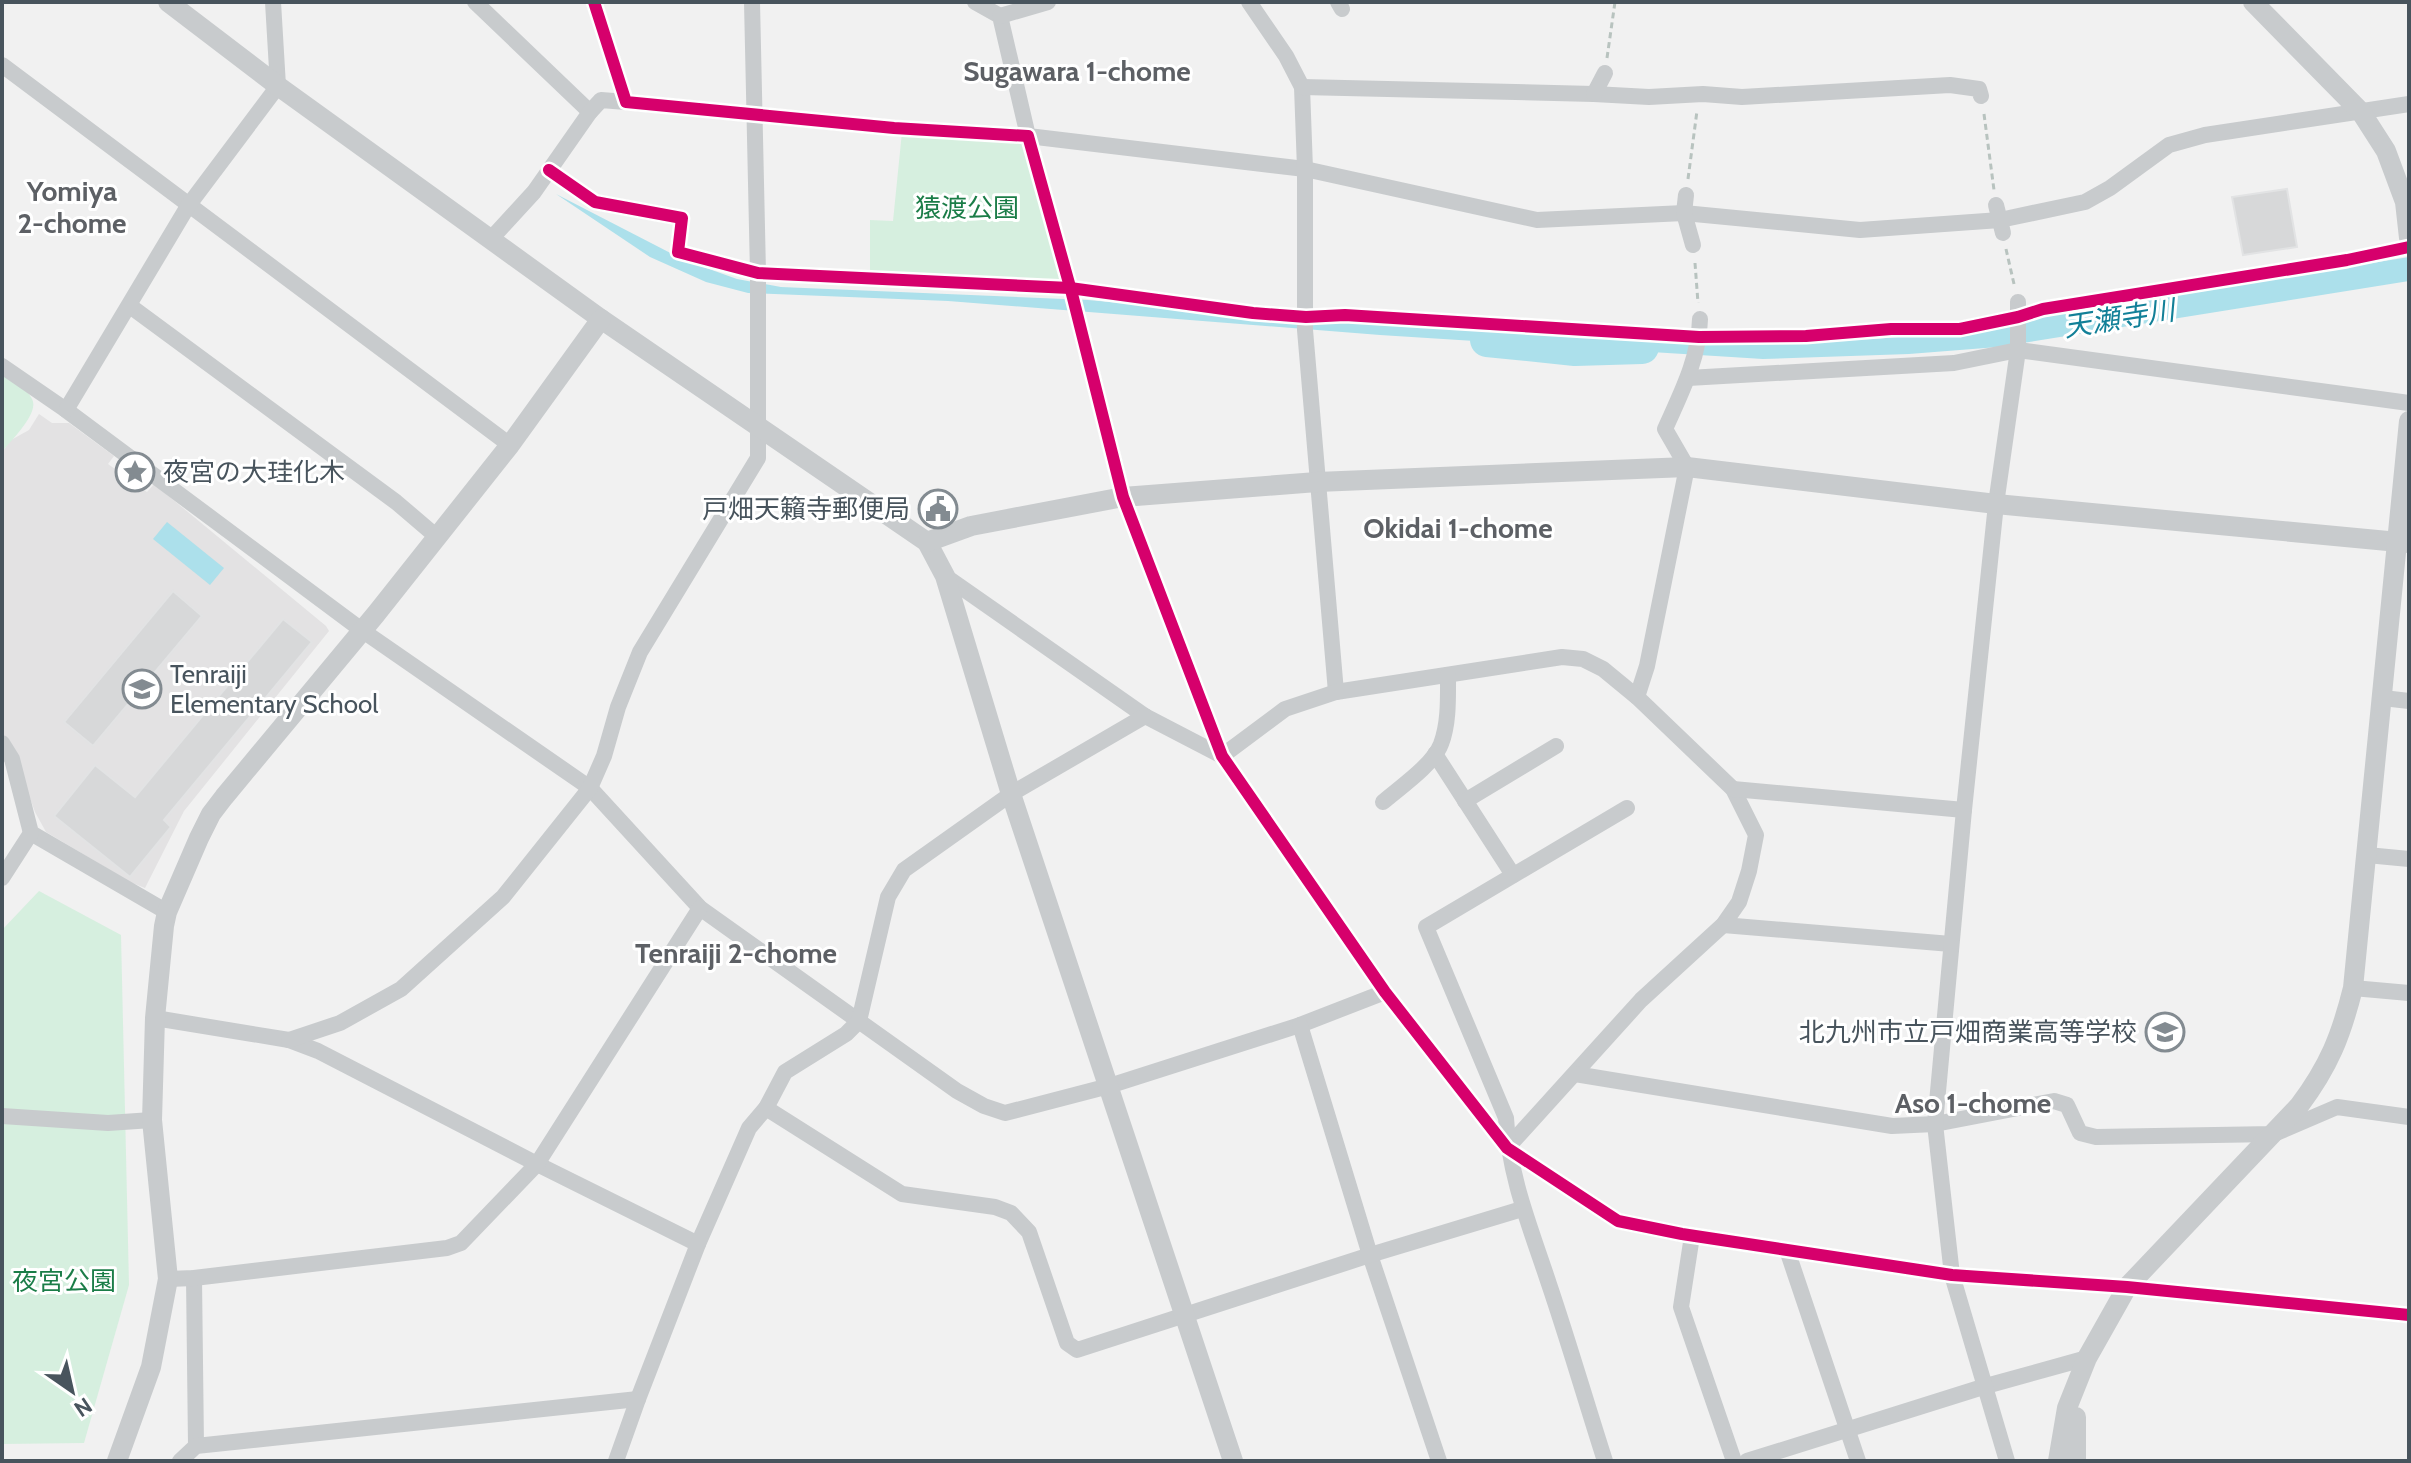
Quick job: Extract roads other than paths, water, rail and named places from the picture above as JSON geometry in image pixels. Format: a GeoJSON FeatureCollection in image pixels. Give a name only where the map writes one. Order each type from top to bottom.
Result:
{"type":"FeatureCollection","features":[{"type":"Feature","properties":{"kind":"street"},"geometry":{"type":"LineString","coordinates":[[168,2],[278,86],[601,319],[927,542],[945,576],[1011,794],[1233,1461]]}},
{"type":"Feature","properties":{"kind":"street"},"geometry":{"type":"LineString","coordinates":[[66,410],[188,206],[278,86],[273,2]]}},
{"type":"Feature","properties":{"kind":"street"},"geometry":{"type":"LineString","coordinates":[[475,2],[590,112]]}},
{"type":"Feature","properties":{"kind":"street"},"geometry":{"type":"LineString","coordinates":[[594,2],[626,102]]}},
{"type":"Feature","properties":{"kind":"street"},"geometry":{"type":"LineString","coordinates":[[289,1040],[340,1023],[401,989],[503,897],[590,788],[640,652],[758,458],[756,115],[752,2]]}},
{"type":"Feature","properties":{"kind":"street"},"geometry":{"type":"LineString","coordinates":[[975,2],[1000,16],[1048,2]]}},
{"type":"Feature","properties":{"kind":"street"},"geometry":{"type":"LineString","coordinates":[[1249,2],[1286,56],[1302,87],[1306,323],[1336,692]]}},
{"type":"Feature","properties":{"kind":"street"},"geometry":{"type":"LineString","coordinates":[[2253,2],[2361,112],[2386,151],[2405,202],[2409,238]]}},
{"type":"Feature","properties":{"kind":"street"},"geometry":{"type":"LineString","coordinates":[[1000,16],[1028,136],[1123,497],[1222,756],[1385,992],[1507,1148],[1618,1221],[1692,1236],[1952,1275],[2127,1287],[2409,1315]]}},
{"type":"Feature","properties":{"kind":"street"},"geometry":{"type":"LineString","coordinates":[[2,65],[510,445]]}},
{"type":"Feature","properties":{"kind":"street"},"geometry":{"type":"LineString","coordinates":[[1594,94],[1605,73]]}},
{"type":"Feature","properties":{"kind":"street"},"geometry":{"type":"LineString","coordinates":[[1302,87],[1701,99],[1950,85],[1979,89],[1981,96]]}},
{"type":"Feature","properties":{"kind":"street"},"geometry":{"type":"LineString","coordinates":[[490,240],[534,192],[601,100],[894,128],[1028,136],[1305,169],[1537,220],[1684,213],[1860,230],[2000,219],[2085,202],[2110,188],[2169,145],[2205,135],[2409,104]]}},
{"type":"Feature","properties":{"kind":"street"},"geometry":{"type":"LineString","coordinates":[[549,170],[595,202],[682,218],[678,252],[758,275],[1071,291],[1253,313],[1306,323],[1345,315],[1699,337],[1960,329],[2018,309],[2043,309],[2347,260],[2409,247]]}},
{"type":"Feature","properties":{"kind":"street"},"geometry":{"type":"LineString","coordinates":[[1686,195],[1684,213],[1693,245]]}},
{"type":"Feature","properties":{"kind":"street"},"geometry":{"type":"LineString","coordinates":[[130,306],[396,502],[437,537]]}},
{"type":"Feature","properties":{"kind":"street"},"geometry":{"type":"LineString","coordinates":[[2007,1461],[1952,1275],[1935,1124],[1996,504],[2018,350],[2018,309]]}},
{"type":"Feature","properties":{"kind":"street"},"geometry":{"type":"LineString","coordinates":[[117,1461],[151,1367],[168,1279],[152,1120],[155,1018],[167,912],[211,814],[363,631],[510,445],[601,319]]}},
{"type":"Feature","properties":{"kind":"street"},"geometry":{"type":"LineString","coordinates":[[1637,697],[1647,666],[1687,467],[1665,429],[1688,378],[1699,337],[1700,319]]}},
{"type":"Feature","properties":{"kind":"street"},"geometry":{"type":"LineString","coordinates":[[1688,378],[1954,363],[2018,350],[2409,403]]}},
{"type":"Feature","properties":{"kind":"street"},"geometry":{"type":"LineString","coordinates":[[2,366],[66,410],[363,631],[590,788],[700,908],[957,1091],[984,1106],[1005,1113],[1109,1086],[1300,1025],[1385,992]]}},
{"type":"Feature","properties":{"kind":"street"},"geometry":{"type":"LineString","coordinates":[[2058,1461],[2067,1408],[2087,1358],[2127,1287],[2274,1134],[2318,1080],[2345,1022],[2353,988],[2383,698],[2404,542],[2409,421]]}},
{"type":"Feature","properties":{"kind":"street"},"geometry":{"type":"LineString","coordinates":[[927,542],[971,526],[1123,497],[1317,482],[1687,467],[1996,504],[2404,542]]}},
{"type":"Feature","properties":{"kind":"street"},"geometry":{"type":"LineString","coordinates":[[945,576],[1145,716],[1222,756]]}},
{"type":"Feature","properties":{"kind":"street"},"geometry":{"type":"LineString","coordinates":[[1222,756],[1285,709],[1336,692],[1562,657],[1583,659],[1603,669],[1637,697],[1733,789],[1756,835],[1739,902],[1723,925],[1641,1000],[1507,1148]]}},
{"type":"Feature","properties":{"kind":"street"},"geometry":{"type":"LineString","coordinates":[[1383,802],[1426,764],[1441,746],[1449,707],[1448,675]]}},
{"type":"Feature","properties":{"kind":"street"},"geometry":{"type":"LineString","coordinates":[[2383,698],[2409,701]]}},
{"type":"Feature","properties":{"kind":"street"},"geometry":{"type":"LineString","coordinates":[[616,1461],[698,1244],[749,1128],[766,1108],[785,1072],[846,1034],[859,1021],[888,897],[904,870],[1011,794],[1145,716]]}},
{"type":"Feature","properties":{"kind":"street"},"geometry":{"type":"LineString","coordinates":[[2,743],[12,759],[31,833],[167,912]]}},
{"type":"Feature","properties":{"kind":"street"},"geometry":{"type":"LineString","coordinates":[[1465,801],[1556,746]]}},
{"type":"Feature","properties":{"kind":"street"},"geometry":{"type":"LineString","coordinates":[[1435,754],[1513,875]]}},
{"type":"Feature","properties":{"kind":"street"},"geometry":{"type":"LineString","coordinates":[[1733,789],[1964,810]]}},
{"type":"Feature","properties":{"kind":"street"},"geometry":{"type":"LineString","coordinates":[[1605,1461],[1549,1283],[1522,1209],[1507,1148],[1506,1118],[1426,927],[1627,808]]}},
{"type":"Feature","properties":{"kind":"street"},"geometry":{"type":"LineString","coordinates":[[2,878],[31,833]]}},
{"type":"Feature","properties":{"kind":"street"},"geometry":{"type":"LineString","coordinates":[[2367,855],[2409,859]]}},
{"type":"Feature","properties":{"kind":"street"},"geometry":{"type":"LineString","coordinates":[[168,1279],[447,1248],[461,1243],[537,1164],[700,908]]}},
{"type":"Feature","properties":{"kind":"street"},"geometry":{"type":"LineString","coordinates":[[1723,925],[1951,944]]}},
{"type":"Feature","properties":{"kind":"street"},"geometry":{"type":"LineString","coordinates":[[2353,988],[2409,993]]}},
{"type":"Feature","properties":{"kind":"street"},"geometry":{"type":"LineString","coordinates":[[155,1018],[289,1040],[318,1051],[698,1244]]}},
{"type":"Feature","properties":{"kind":"street"},"geometry":{"type":"LineString","coordinates":[[1300,1025],[1370,1255],[1439,1461]]}},
{"type":"Feature","properties":{"kind":"street"},"geometry":{"type":"LineString","coordinates":[[1575,1074],[1892,1126],[1935,1124],[2054,1101],[2067,1105],[2080,1133],[2096,1137],[2274,1134],[2337,1107],[2409,1117]]}},
{"type":"Feature","properties":{"kind":"street"},"geometry":{"type":"LineString","coordinates":[[766,1108],[902,1194],[995,1207],[1011,1213],[1029,1232],[1067,1343],[1077,1350],[1522,1209]]}},
{"type":"Feature","properties":{"kind":"street"},"geometry":{"type":"LineString","coordinates":[[2,1116],[108,1123],[152,1120]]}},
{"type":"Feature","properties":{"kind":"street"},"geometry":{"type":"LineString","coordinates":[[1692,1236],[1681,1307],[1734,1461]]}},
{"type":"Feature","properties":{"kind":"street"},"geometry":{"type":"LineString","coordinates":[[1787,1250],[1858,1461]]}},
{"type":"Feature","properties":{"kind":"street"},"geometry":{"type":"LineString","coordinates":[[194,1278],[196,1446]]}},
{"type":"Feature","properties":{"kind":"street"},"geometry":{"type":"LineString","coordinates":[[1747,1461],[1986,1386],[2087,1358]]}},
{"type":"Feature","properties":{"kind":"street"},"geometry":{"type":"LineString","coordinates":[[2076,1461],[2077,1406],[2087,1358]]}},
{"type":"Feature","properties":{"kind":"street"},"geometry":{"type":"LineString","coordinates":[[180,1461],[196,1446],[638,1399]]}},
{"type":"Feature","properties":{"kind":"water"},"geometry":{"type":"Polygon","coordinates":[[[556,194],[684,260],[737,279],[781,287],[1088,300],[1329,322],[1738,343],[1873,339],[1976,331],[2070,312],[2409,257],[2409,281],[1998,347],[1909,354],[1763,359],[1380,335],[948,301],[748,293],[706,282],[650,257],[556,194]]]}},
{"type":"Feature","properties":{"kind":"water"},"geometry":{"type":"Polygon","coordinates":[[[167,522],[224,568],[210,585],[153,539],[167,522]]]}},
{"type":"Feature","properties":{"kind":"waterway","name":"天瀬寺川"},"geometry":{"type":"LineString","coordinates":[[1487,340],[1575,349],[1642,347]]}},
{"type":"Feature","properties":{"kind":"place","name":"夜宮の大珪化木"},"geometry":{"type":"Point","coordinates":[135,472]}},
{"type":"Feature","properties":{"kind":"place","name":"戸畑天籟寺郵便局"},"geometry":{"type":"Point","coordinates":[938,509]}},
{"type":"Feature","properties":{"kind":"place","name":"Tenraiji Elementary School"},"geometry":{"type":"Point","coordinates":[142,689]}},
{"type":"Feature","properties":{"kind":"place","name":"北九州市立戸畑商業高等学校"},"geometry":{"type":"Point","coordinates":[2165,1032]}},
{"type":"Feature","properties":{"kind":"district","name":"Sugawara 1-chome"},"geometry":{"type":"Point","coordinates":[1077,71]}},
{"type":"Feature","properties":{"kind":"district","name":"Yomiya 2-chome"},"geometry":{"type":"Point","coordinates":[72,207]}},
{"type":"Feature","properties":{"kind":"district","name":"Okidai 1-chome"},"geometry":{"type":"Point","coordinates":[1458,528]}},
{"type":"Feature","properties":{"kind":"district","name":"Tenraiji 2-chome"},"geometry":{"type":"Point","coordinates":[736,953]}},
{"type":"Feature","properties":{"kind":"district","name":"Aso 1-chome"},"geometry":{"type":"Point","coordinates":[1973,1103]}},
{"type":"Feature","properties":{"kind":"park label","name":"猿渡公園"},"geometry":{"type":"Point","coordinates":[967,208]}},
{"type":"Feature","properties":{"kind":"park label","name":"夜宮公園"},"geometry":{"type":"Point","coordinates":[64,1281]}}]}
